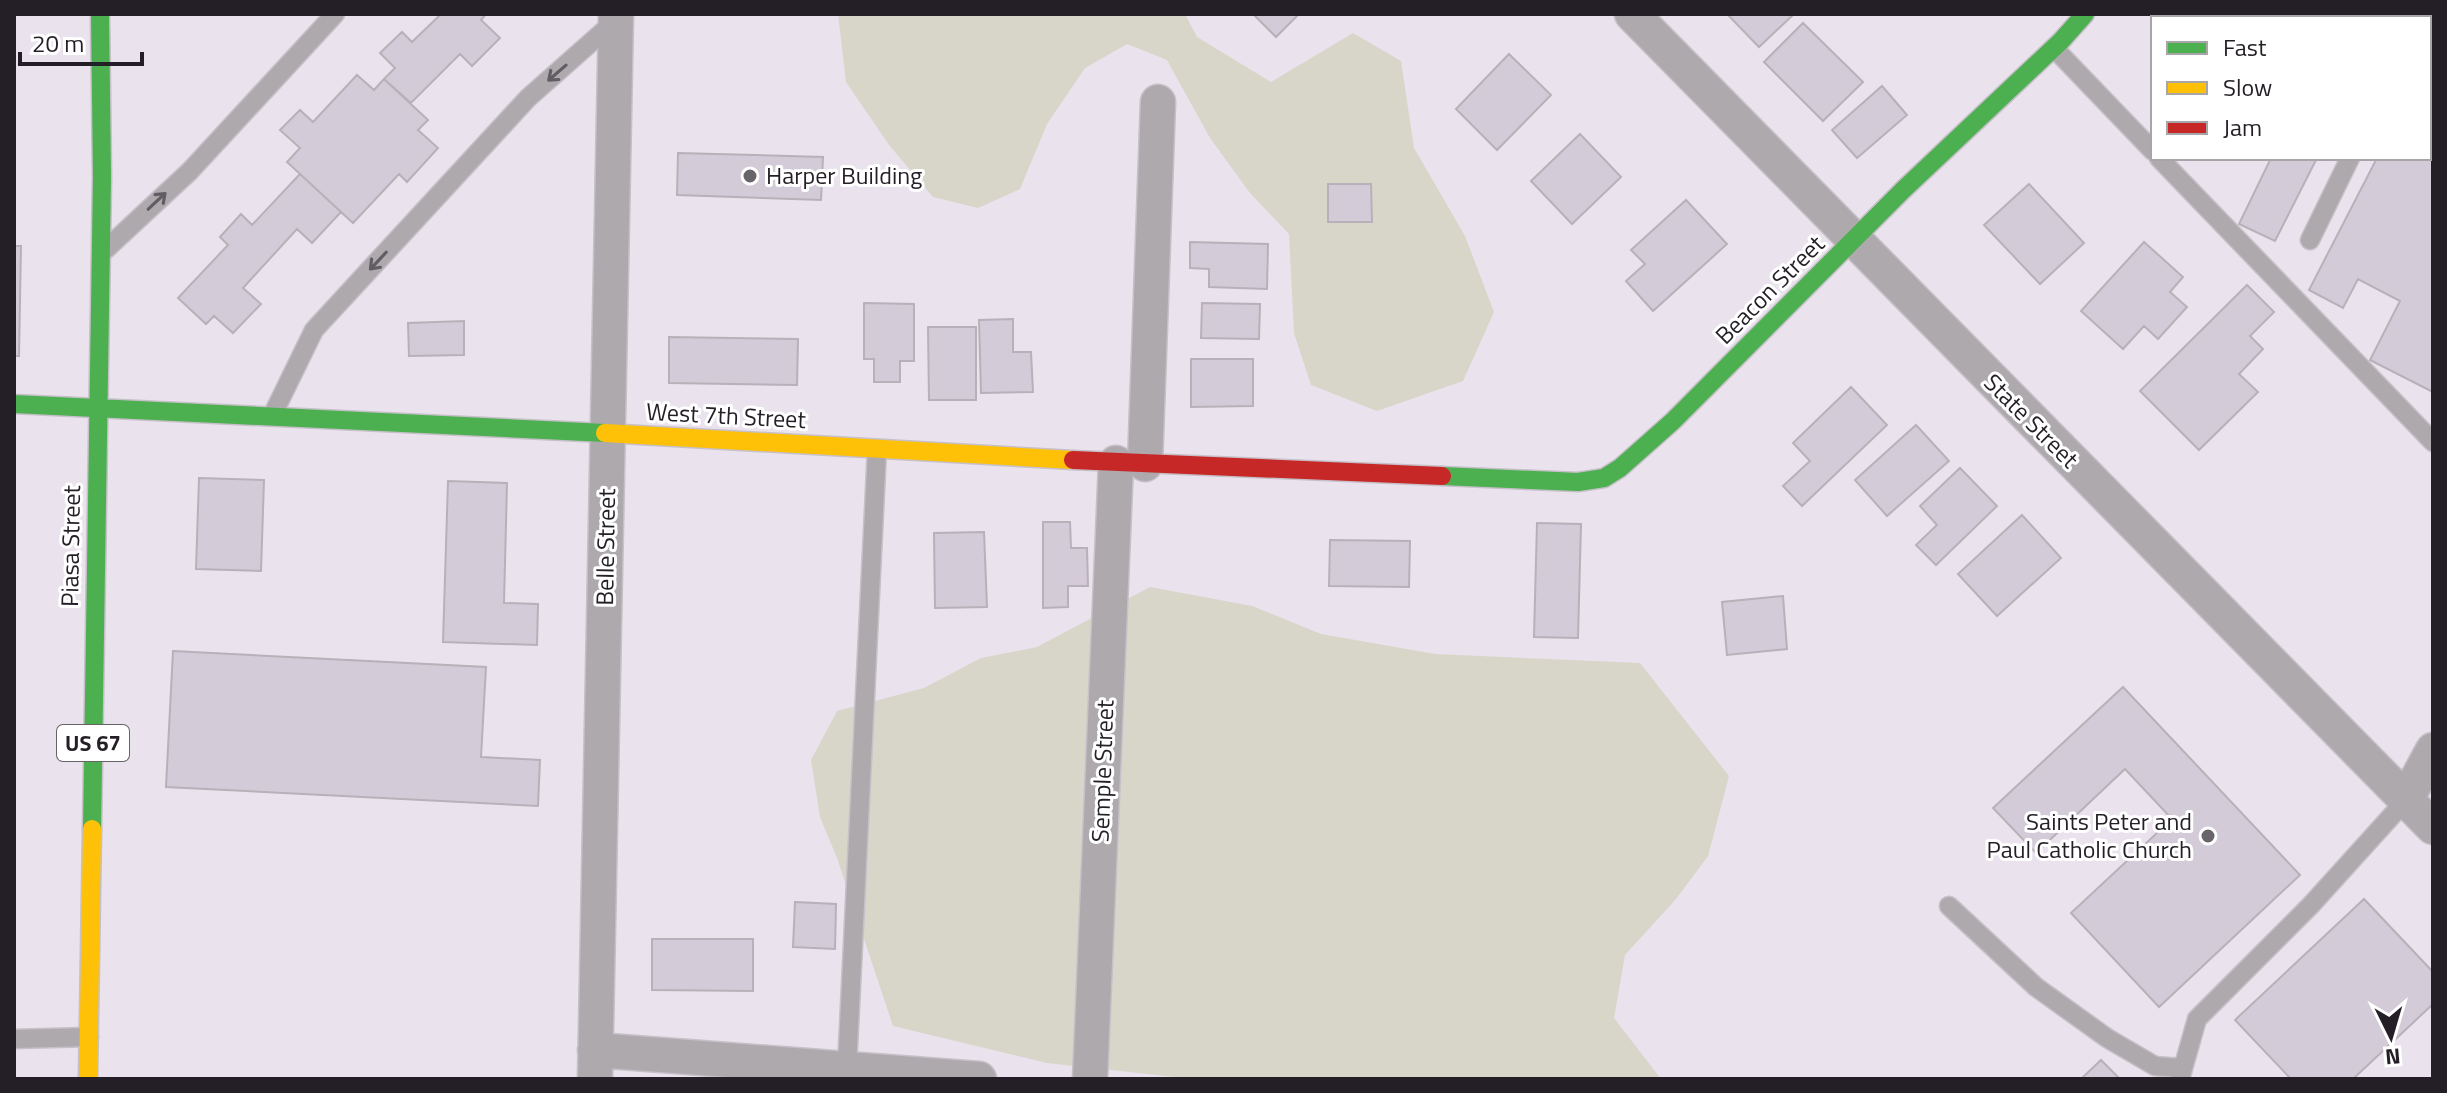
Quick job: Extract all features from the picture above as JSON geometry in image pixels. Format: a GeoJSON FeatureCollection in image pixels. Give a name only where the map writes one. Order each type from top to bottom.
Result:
{"type":"FeatureCollection","features":[{"type":"Feature","properties":{"kind":"main road","name":"Piasa Street"},"geometry":{"type":"LineString","coordinates":[[88,1079],[100,254],[100,14]]}},
{"type":"Feature","properties":{"kind":"main road","name":"Beacon Street"},"geometry":{"type":"LineString","coordinates":[[1436,476],[1578,482],[1604,478],[1620,468],[1673,421],[1903,190],[2054,48],[2085,14]]}},
{"type":"Feature","properties":{"kind":"main road","name":"West 7th Street"},"geometry":{"type":"LineString","coordinates":[[14,404],[273,415],[1130,463],[1436,476]]}},
{"type":"Feature","properties":{"kind":"street","name":"State Street"},"geometry":{"type":"LineString","coordinates":[[1632,14],[2433,827]]}},
{"type":"Feature","properties":{"kind":"street","name":"Belle Street"},"geometry":{"type":"LineString","coordinates":[[595,1064],[616,18]]}},
{"type":"Feature","properties":{"kind":"street","name":"Semple Street"},"geometry":{"type":"LineString","coordinates":[[1090,1079],[1130,463],[1158,102]]}},
{"type":"Feature","properties":{"kind":"street"},"geometry":{"type":"LineString","coordinates":[[2406,800],[2433,750]]}},
{"type":"Feature","properties":{"kind":"street"},"geometry":{"type":"LineString","coordinates":[[595,1064],[847,1068],[979,1079]]}},
{"type":"Feature","properties":{"kind":"lane"},"geometry":{"type":"LineString","coordinates":[[100,254],[190,171],[335,14]]}},
{"type":"Feature","properties":{"kind":"lane"},"geometry":{"type":"LineString","coordinates":[[273,415],[314,330],[528,98],[616,18]]}},
{"type":"Feature","properties":{"kind":"lane"},"geometry":{"type":"LineString","coordinates":[[2054,48],[2151,149]]}},
{"type":"Feature","properties":{"kind":"lane"},"geometry":{"type":"LineString","coordinates":[[2161,160],[2433,442]]}},
{"type":"Feature","properties":{"kind":"lane"},"geometry":{"type":"LineString","coordinates":[[2310,240],[2349,160]]}},
{"type":"Feature","properties":{"kind":"lane"},"geometry":{"type":"LineString","coordinates":[[847,1068],[877,449]]}},
{"type":"Feature","properties":{"kind":"lane"},"geometry":{"type":"LineString","coordinates":[[1949,906],[2036,987],[2107,1038],[2155,1066],[2181,1074],[2197,1019],[2311,905],[2406,800]]}},
{"type":"Feature","properties":{"kind":"lane"},"geometry":{"type":"LineString","coordinates":[[14,1039],[89,1037]]}},
{"type":"Feature","properties":{"kind":"shaded area"},"geometry":{"type":"Polygon","coordinates":[[[838,14],[1185,14],[1197,37],[1271,82],[1353,33],[1401,61],[1414,148],[1465,236],[1494,312],[1463,381],[1377,411],[1311,385],[1294,333],[1289,234],[1250,193],[1210,138],[1167,60],[1127,44],[1085,68],[1047,124],[1020,189],[978,208],[933,197],[889,145],[846,82],[838,14]]]}},
{"type":"Feature","properties":{"kind":"shaded area"},"geometry":{"type":"Polygon","coordinates":[[[1150,587],[1252,606],[1321,634],[1435,654],[1640,663],[1729,776],[1708,856],[1676,899],[1625,955],[1614,1018],[1661,1079],[1193,1079],[1047,1063],[893,1026],[837,858],[820,817],[811,760],[837,711],[924,688],[981,658],[1037,647],[1150,587]]]}},
{"type":"Feature","properties":{"kind":"building"},"geometry":{"type":"Polygon","coordinates":[[[441,14],[486,14],[481,20],[500,38],[472,66],[460,54],[411,103],[384,79],[395,68],[380,53],[402,32],[412,42],[441,14]]]}},
{"type":"Feature","properties":{"kind":"building"},"geometry":{"type":"Polygon","coordinates":[[[1253,14],[1299,14],[1276,37],[1253,14]]]}},
{"type":"Feature","properties":{"kind":"building"},"geometry":{"type":"Polygon","coordinates":[[[1727,14],[1794,14],[1759,47],[1727,14]]]}},
{"type":"Feature","properties":{"kind":"building"},"geometry":{"type":"Polygon","coordinates":[[[1803,23],[1863,82],[1823,121],[1764,62],[1803,23]]]}},
{"type":"Feature","properties":{"kind":"building"},"geometry":{"type":"Polygon","coordinates":[[[1509,54],[1551,95],[1497,150],[1456,109],[1509,54]]]}},
{"type":"Feature","properties":{"kind":"building"},"geometry":{"type":"Polygon","coordinates":[[[357,75],[374,90],[384,79],[428,120],[418,130],[438,148],[407,182],[399,174],[353,223],[287,162],[300,148],[280,130],[300,110],[313,122],[357,75]]]}},
{"type":"Feature","properties":{"kind":"building"},"geometry":{"type":"Polygon","coordinates":[[[2433,83],[2433,392],[2370,360],[2400,301],[2358,279],[2343,308],[2309,290],[2376,160],[2431,160],[2433,83]]]}},
{"type":"Feature","properties":{"kind":"building"},"geometry":{"type":"Polygon","coordinates":[[[1882,86],[1907,115],[1857,158],[1832,130],[1882,86]]]}},
{"type":"Feature","properties":{"kind":"building"},"geometry":{"type":"Polygon","coordinates":[[[1580,134],[1621,177],[1572,224],[1531,181],[1580,134]]]}},
{"type":"Feature","properties":{"kind":"building","name":"Harper Building"},"geometry":{"type":"Polygon","coordinates":[[[678,153],[823,157],[821,200],[677,195],[678,153]]]}},
{"type":"Feature","properties":{"kind":"building"},"geometry":{"type":"Polygon","coordinates":[[[2270,160],[2316,160],[2275,241],[2239,224],[2270,160]]]}},
{"type":"Feature","properties":{"kind":"building"},"geometry":{"type":"Polygon","coordinates":[[[300,174],[341,212],[312,243],[297,229],[243,288],[261,304],[233,333],[214,316],[206,324],[178,298],[228,245],[220,237],[241,214],[252,225],[300,174]]]}},
{"type":"Feature","properties":{"kind":"building"},"geometry":{"type":"Polygon","coordinates":[[[1328,184],[1371,184],[1372,222],[1328,222],[1328,184]]]}},
{"type":"Feature","properties":{"kind":"building"},"geometry":{"type":"Polygon","coordinates":[[[2029,184],[2084,243],[2040,284],[1984,225],[2029,184]]]}},
{"type":"Feature","properties":{"kind":"building"},"geometry":{"type":"Polygon","coordinates":[[[1686,200],[1727,244],[1653,311],[1626,281],[1645,264],[1631,250],[1686,200]]]}},
{"type":"Feature","properties":{"kind":"building"},"geometry":{"type":"Polygon","coordinates":[[[1190,242],[1268,244],[1267,289],[1209,287],[1209,269],[1190,268],[1190,242]]]}},
{"type":"Feature","properties":{"kind":"building"},"geometry":{"type":"Polygon","coordinates":[[[2144,242],[2183,277],[2170,292],[2187,307],[2158,339],[2144,326],[2123,349],[2081,311],[2144,242]]]}},
{"type":"Feature","properties":{"kind":"building"},"geometry":{"type":"Polygon","coordinates":[[[14,246],[21,246],[19,356],[14,356],[14,246]]]}},
{"type":"Feature","properties":{"kind":"building"},"geometry":{"type":"Polygon","coordinates":[[[2247,285],[2274,312],[2250,336],[2263,349],[2239,374],[2258,392],[2199,450],[2140,391],[2247,285]]]}},
{"type":"Feature","properties":{"kind":"building"},"geometry":{"type":"Polygon","coordinates":[[[864,303],[914,304],[914,361],[900,361],[900,382],[874,382],[874,359],[864,359],[864,303]]]}},
{"type":"Feature","properties":{"kind":"building"},"geometry":{"type":"Polygon","coordinates":[[[1202,303],[1260,304],[1259,339],[1201,338],[1202,303]]]}},
{"type":"Feature","properties":{"kind":"building"},"geometry":{"type":"Polygon","coordinates":[[[1013,319],[1013,352],[1031,352],[1033,392],[981,393],[979,320],[1013,319]]]}},
{"type":"Feature","properties":{"kind":"building"},"geometry":{"type":"Polygon","coordinates":[[[464,321],[464,355],[409,356],[408,323],[464,321]]]}},
{"type":"Feature","properties":{"kind":"building"},"geometry":{"type":"Polygon","coordinates":[[[928,327],[976,327],[976,400],[929,400],[928,327]]]}},
{"type":"Feature","properties":{"kind":"building"},"geometry":{"type":"Polygon","coordinates":[[[669,337],[798,339],[797,385],[669,383],[669,337]]]}},
{"type":"Feature","properties":{"kind":"building"},"geometry":{"type":"Polygon","coordinates":[[[1191,359],[1253,359],[1253,406],[1191,407],[1191,359]]]}},
{"type":"Feature","properties":{"kind":"building"},"geometry":{"type":"Polygon","coordinates":[[[1851,387],[1887,425],[1802,506],[1783,486],[1810,461],[1793,443],[1851,387]]]}},
{"type":"Feature","properties":{"kind":"building"},"geometry":{"type":"Polygon","coordinates":[[[1916,425],[1949,461],[1887,516],[1855,480],[1916,425]]]}},
{"type":"Feature","properties":{"kind":"building"},"geometry":{"type":"Polygon","coordinates":[[[1960,468],[1997,506],[1936,565],[1916,545],[1937,525],[1920,506],[1960,468]]]}},
{"type":"Feature","properties":{"kind":"building"},"geometry":{"type":"Polygon","coordinates":[[[199,478],[264,480],[261,571],[196,569],[199,478]]]}},
{"type":"Feature","properties":{"kind":"building"},"geometry":{"type":"Polygon","coordinates":[[[448,481],[507,483],[504,603],[538,604],[537,645],[443,642],[448,481]]]}},
{"type":"Feature","properties":{"kind":"building"},"geometry":{"type":"Polygon","coordinates":[[[2022,515],[2061,558],[1997,616],[1958,574],[2022,515]]]}},
{"type":"Feature","properties":{"kind":"building"},"geometry":{"type":"Polygon","coordinates":[[[1043,522],[1070,522],[1071,548],[1087,548],[1088,586],[1068,586],[1068,607],[1043,608],[1043,522]]]}},
{"type":"Feature","properties":{"kind":"building"},"geometry":{"type":"Polygon","coordinates":[[[1537,523],[1581,524],[1578,638],[1534,637],[1537,523]]]}},
{"type":"Feature","properties":{"kind":"building"},"geometry":{"type":"Polygon","coordinates":[[[984,532],[987,607],[935,608],[934,533],[984,532]]]}},
{"type":"Feature","properties":{"kind":"building"},"geometry":{"type":"Polygon","coordinates":[[[1330,540],[1410,541],[1409,587],[1329,586],[1330,540]]]}},
{"type":"Feature","properties":{"kind":"building"},"geometry":{"type":"Polygon","coordinates":[[[1783,596],[1787,649],[1727,655],[1722,602],[1783,596]]]}},
{"type":"Feature","properties":{"kind":"building"},"geometry":{"type":"Polygon","coordinates":[[[173,651],[486,667],[481,757],[540,760],[538,806],[166,787],[173,651]]]}},
{"type":"Feature","properties":{"kind":"building","name":"Saints Peter and Paul Catholic Church"},"geometry":{"type":"Polygon","coordinates":[[[2123,687],[2300,875],[2159,1007],[2071,913],[2172,819],[2125,769],[2036,853],[1993,808],[2123,687]]]}},
{"type":"Feature","properties":{"kind":"building"},"geometry":{"type":"Polygon","coordinates":[[[2364,899],[2433,972],[2433,1004],[2353,1079],[2291,1079],[2235,1020],[2364,899]]]}},
{"type":"Feature","properties":{"kind":"building"},"geometry":{"type":"Polygon","coordinates":[[[795,902],[836,904],[835,949],[793,947],[795,902]]]}},
{"type":"Feature","properties":{"kind":"building"},"geometry":{"type":"Polygon","coordinates":[[[652,939],[753,939],[753,991],[652,990],[652,939]]]}},
{"type":"Feature","properties":{"kind":"building"},"geometry":{"type":"Polygon","coordinates":[[[2101,1060],[2120,1079],[2081,1079],[2101,1060]]]}},
{"type":"Feature","properties":{"kind":"traffic: fast"},"geometry":{"type":"LineString","coordinates":[[92,829],[102,177],[100,14]]}},
{"type":"Feature","properties":{"kind":"traffic: fast"},"geometry":{"type":"LineString","coordinates":[[1442,476],[1578,482],[1604,478],[1620,468],[1673,421],[1903,190],[2061,41],[2085,14]]}},
{"type":"Feature","properties":{"kind":"traffic: fast"},"geometry":{"type":"LineString","coordinates":[[14,404],[605,433]]}},
{"type":"Feature","properties":{"kind":"traffic: slow"},"geometry":{"type":"LineString","coordinates":[[605,433],[1073,460]]}},
{"type":"Feature","properties":{"kind":"traffic: slow"},"geometry":{"type":"LineString","coordinates":[[88,1079],[92,829]]}},
{"type":"Feature","properties":{"kind":"traffic: jam"},"geometry":{"type":"LineString","coordinates":[[1073,460],[1442,476]]}},
{"type":"Feature","properties":{"kind":"place","name":"Harper Building"},"geometry":{"type":"Point","coordinates":[750,176]}},
{"type":"Feature","properties":{"kind":"place","name":"Saints Peter and Paul Catholic Church"},"geometry":{"type":"Point","coordinates":[2208,836]}}]}
